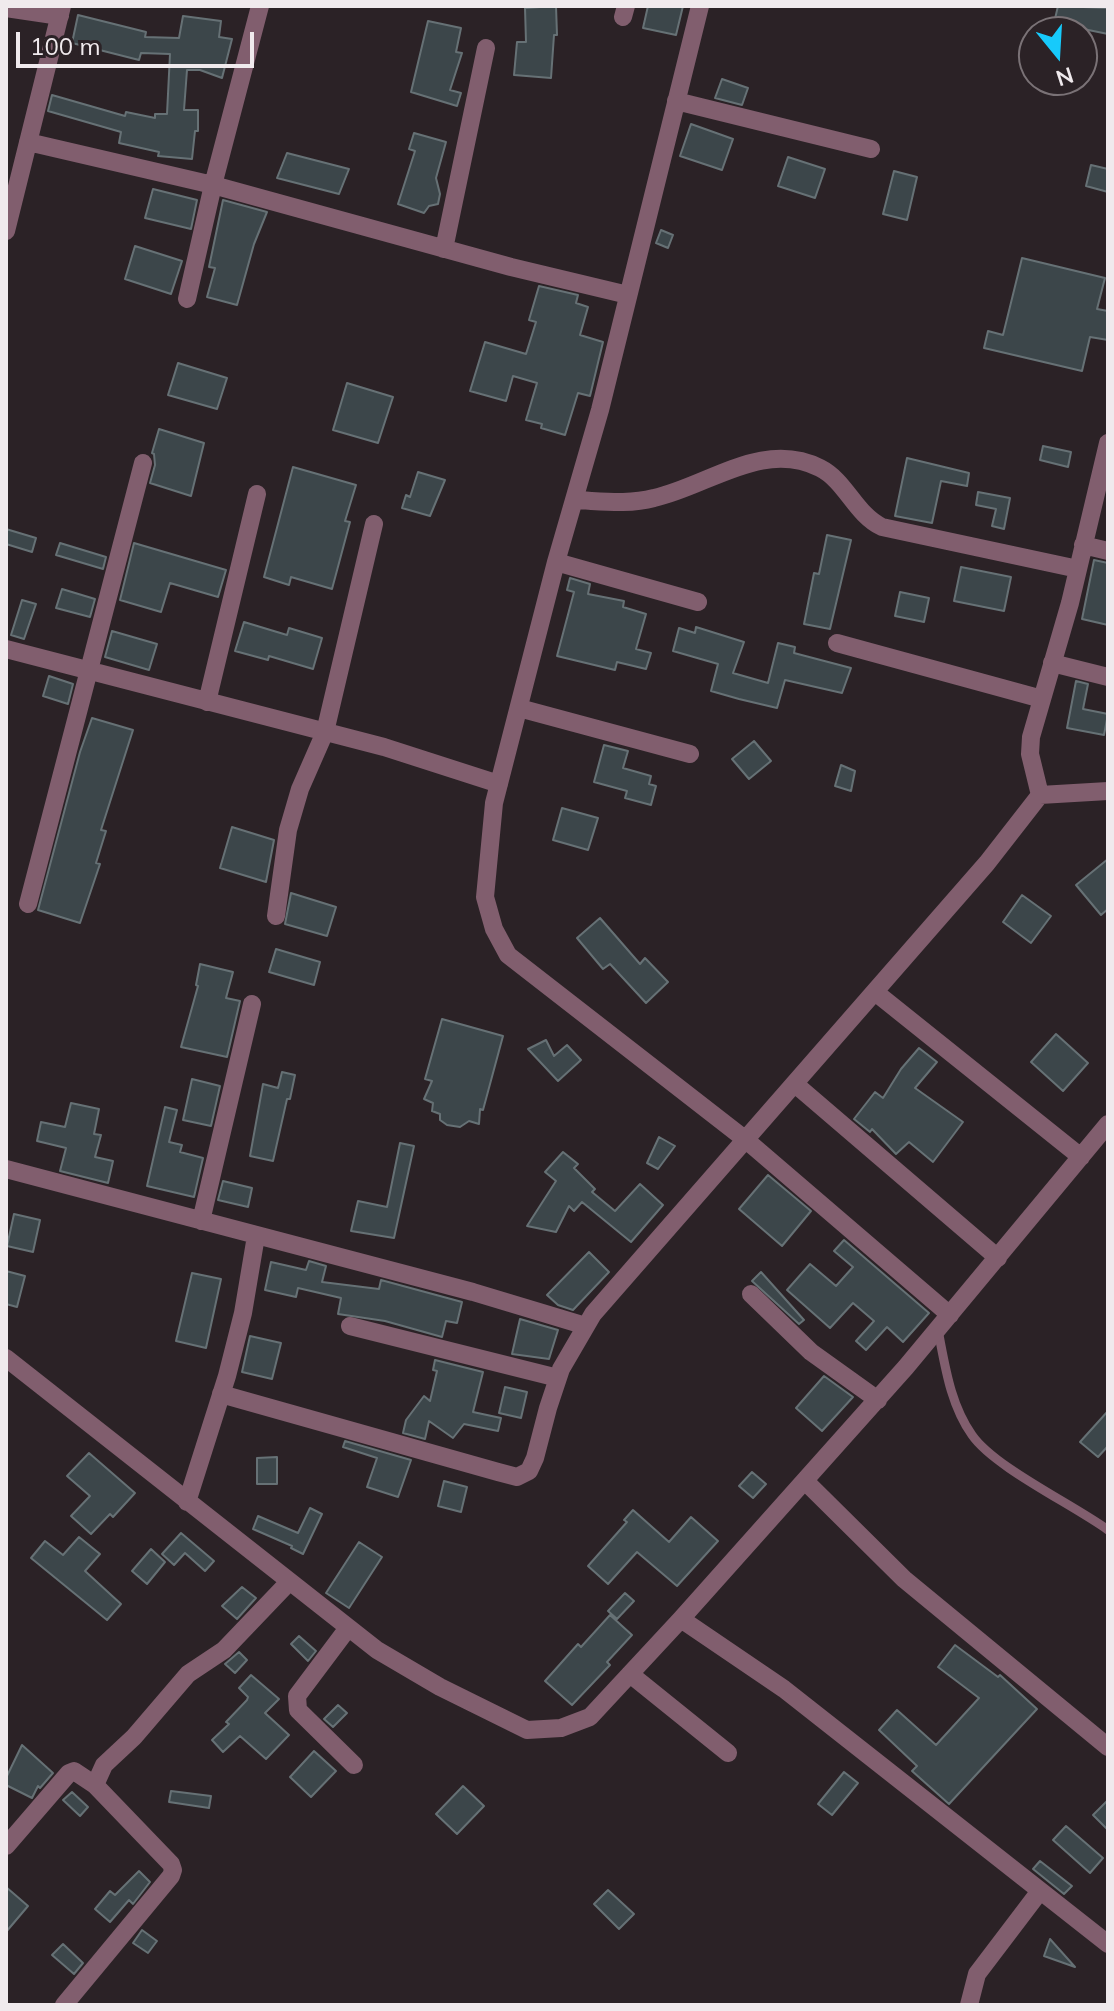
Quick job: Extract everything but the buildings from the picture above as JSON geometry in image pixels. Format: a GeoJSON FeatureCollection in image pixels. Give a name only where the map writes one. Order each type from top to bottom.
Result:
{"type":"FeatureCollection","features":[{"type":"Feature","properties":{"kind":"street"},"geometry":{"type":"LineString","coordinates":[[187,299],[260,6]]}},
{"type":"Feature","properties":{"kind":"street"},"geometry":{"type":"LineString","coordinates":[[700,6],[600,410],[556,562],[494,803],[485,897],[494,929],[508,955],[746,1140],[944,1322]]}},
{"type":"Feature","properties":{"kind":"street"},"geometry":{"type":"LineString","coordinates":[[6,8],[61,11],[6,231]]}},
{"type":"Feature","properties":{"kind":"street"},"geometry":{"type":"LineString","coordinates":[[444,249],[486,48]]}},
{"type":"Feature","properties":{"kind":"street"},"geometry":{"type":"LineString","coordinates":[[676,101],[871,149]]}},
{"type":"Feature","properties":{"kind":"street"},"geometry":{"type":"LineString","coordinates":[[28,142],[213,185],[444,249],[628,295]]}},
{"type":"Feature","properties":{"kind":"street"},"geometry":{"type":"LineString","coordinates":[[1040,795],[1030,754],[1031,737],[1078,569],[1108,443]]}},
{"type":"Feature","properties":{"kind":"street"},"geometry":{"type":"LineString","coordinates":[[574,500],[631,503],[672,493],[749,462],[773,459],[807,463],[828,473],[865,517],[882,527],[1078,569]]}},
{"type":"Feature","properties":{"kind":"street"},"geometry":{"type":"LineString","coordinates":[[28,904],[143,463]]}},
{"type":"Feature","properties":{"kind":"street"},"geometry":{"type":"LineString","coordinates":[[207,702],[257,494]]}},
{"type":"Feature","properties":{"kind":"street"},"geometry":{"type":"LineString","coordinates":[[276,916],[288,830],[300,789],[325,732],[374,524]]}},
{"type":"Feature","properties":{"kind":"street"},"geometry":{"type":"LineString","coordinates":[[1083,545],[1108,551]]}},
{"type":"Feature","properties":{"kind":"street"},"geometry":{"type":"LineString","coordinates":[[556,562],[698,602]]}},
{"type":"Feature","properties":{"kind":"street"},"geometry":{"type":"LineString","coordinates":[[837,643],[1042,699]]}},
{"type":"Feature","properties":{"kind":"street"},"geometry":{"type":"LineString","coordinates":[[6,649],[384,747],[499,784]]}},
{"type":"Feature","properties":{"kind":"street"},"geometry":{"type":"LineString","coordinates":[[1052,663],[1108,677]]}},
{"type":"Feature","properties":{"kind":"street"},"geometry":{"type":"LineString","coordinates":[[519,708],[690,754]]}},
{"type":"Feature","properties":{"kind":"street"},"geometry":{"type":"LineString","coordinates":[[221,1394],[517,1477],[529,1471],[558,1378],[593,1314],[987,863],[1040,795],[1108,791]]}},
{"type":"Feature","properties":{"kind":"street"},"geometry":{"type":"LineString","coordinates":[[875,992],[1081,1157]]}},
{"type":"Feature","properties":{"kind":"street"},"geometry":{"type":"LineString","coordinates":[[201,1221],[252,1004]]}},
{"type":"Feature","properties":{"kind":"street"},"geometry":{"type":"LineString","coordinates":[[795,1084],[998,1258]]}},
{"type":"Feature","properties":{"kind":"street"},"geometry":{"type":"LineString","coordinates":[[6,1358],[377,1650],[440,1687],[527,1730],[561,1728],[590,1717],[681,1619],[878,1400],[1108,1124]]}},
{"type":"Feature","properties":{"kind":"street"},"geometry":{"type":"LineString","coordinates":[[6,1169],[473,1292],[586,1326]]}},
{"type":"Feature","properties":{"kind":"street"},"geometry":{"type":"LineString","coordinates":[[187,1502],[243,1313],[256,1236]]}},
{"type":"Feature","properties":{"kind":"street"},"geometry":{"type":"LineString","coordinates":[[751,1294],[811,1352],[878,1400]]}},
{"type":"Feature","properties":{"kind":"street"},"geometry":{"type":"LineString","coordinates":[[350,1326],[558,1378]]}},
{"type":"Feature","properties":{"kind":"street"},"geometry":{"type":"LineString","coordinates":[[805,1481],[904,1579],[1108,1747]]}},
{"type":"Feature","properties":{"kind":"street"},"geometry":{"type":"LineString","coordinates":[[95,1785],[104,1765],[134,1737],[188,1674],[224,1650],[289,1582]]}},
{"type":"Feature","properties":{"kind":"street"},"geometry":{"type":"LineString","coordinates":[[681,1619],[784,1689],[1108,1944]]}},
{"type":"Feature","properties":{"kind":"street"},"geometry":{"type":"LineString","coordinates":[[348,1628],[297,1696],[298,1710],[354,1765]]}},
{"type":"Feature","properties":{"kind":"street"},"geometry":{"type":"LineString","coordinates":[[630,1674],[728,1753]]}},
{"type":"Feature","properties":{"kind":"street"},"geometry":{"type":"LineString","coordinates":[[6,1846],[69,1773],[79,1772],[171,1864],[171,1876],[64,2005]]}},
{"type":"Feature","properties":{"kind":"street"},"geometry":{"type":"LineString","coordinates":[[969,2005],[977,1974],[1040,1891]]}},
{"type":"Feature","properties":{"kind":"lane"},"geometry":{"type":"LineString","coordinates":[[944,1322],[949,1388],[972,1435],[991,1455],[1108,1530]]}}]}
